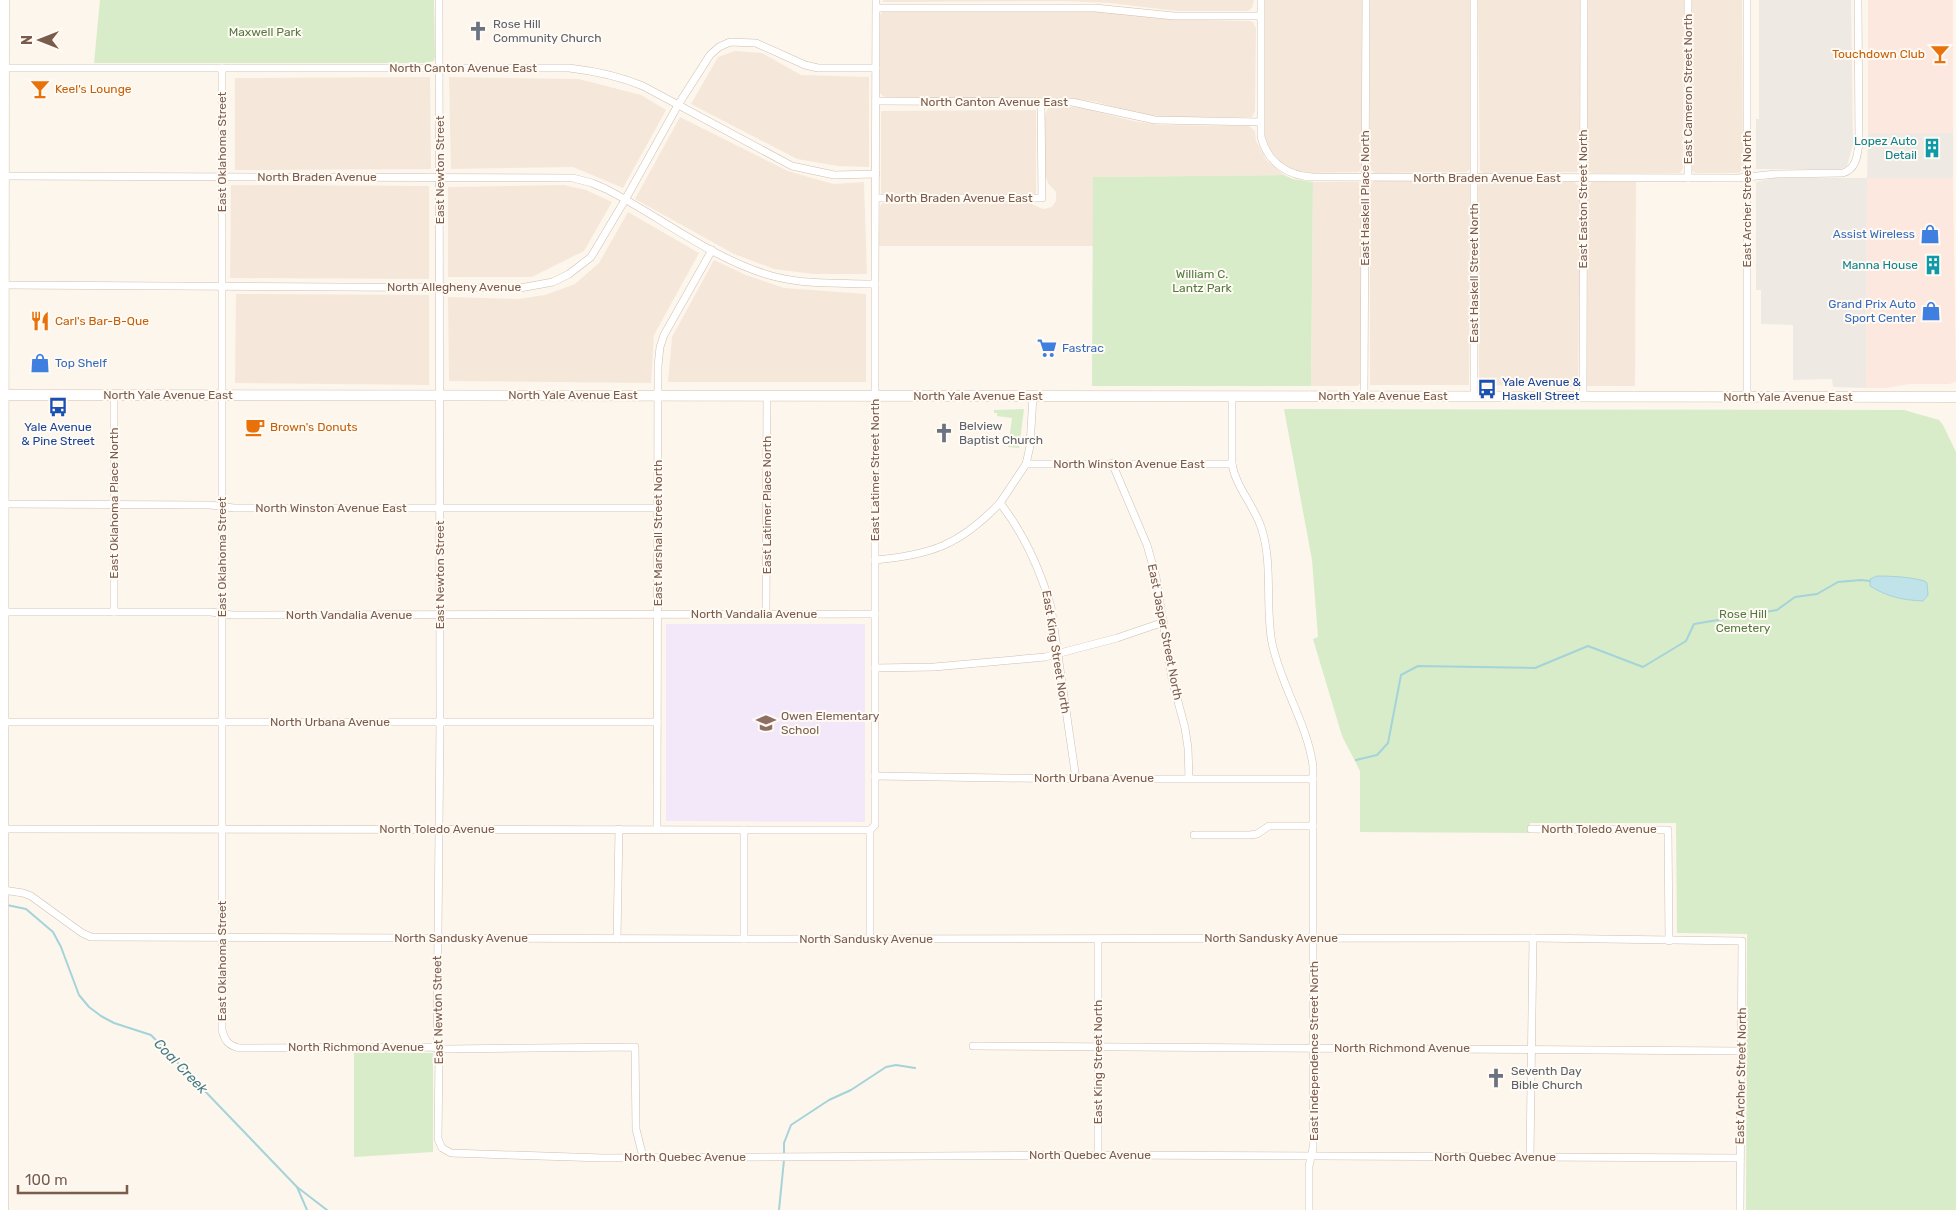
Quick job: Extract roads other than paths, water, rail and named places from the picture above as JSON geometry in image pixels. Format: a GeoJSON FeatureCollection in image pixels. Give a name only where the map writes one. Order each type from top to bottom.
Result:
{"type":"FeatureCollection","features":[{"type":"Feature","properties":{"kind":"main road"},"geometry":{"type":"LineString","coordinates":[[3,1210],[4,722],[2,661],[4,612],[2,561],[4,504],[2,395],[4,0]]}},
{"type":"Feature","properties":{"kind":"main road","name":"North Yale Avenue East"},"geometry":{"type":"LineString","coordinates":[[2,395],[1956,397]]}},
{"type":"Feature","properties":{"kind":"street","name":"East Newton Street"},"geometry":{"type":"LineString","coordinates":[[439,0],[440,722],[438,1139],[442,1148]]}},
{"type":"Feature","properties":{"kind":"street"},"geometry":{"type":"LineString","coordinates":[[1260,122],[1261,0]]}},
{"type":"Feature","properties":{"kind":"street","name":"East Haskell Place North"},"geometry":{"type":"LineString","coordinates":[[1364,396],[1366,0]]}},
{"type":"Feature","properties":{"kind":"street","name":"East Haskell Street North"},"geometry":{"type":"LineString","coordinates":[[1474,0],[1474,397]]}},
{"type":"Feature","properties":{"kind":"street","name":"East Easton Street North"},"geometry":{"type":"LineString","coordinates":[[1583,397],[1584,0]]}},
{"type":"Feature","properties":{"kind":"street","name":"East Cameron Street North"},"geometry":{"type":"LineString","coordinates":[[1688,0],[1688,178]]}},
{"type":"Feature","properties":{"kind":"street","name":"East Archer Street North"},"geometry":{"type":"LineString","coordinates":[[1747,0],[1747,397]]}},
{"type":"Feature","properties":{"kind":"street"},"geometry":{"type":"LineString","coordinates":[[1748,176],[1842,173],[1853,168],[1859,138],[1858,0]]}},
{"type":"Feature","properties":{"kind":"street"},"geometry":{"type":"LineString","coordinates":[[876,4],[1094,8],[1174,16],[1260,16]]}},
{"type":"Feature","properties":{"kind":"street","name":"East Latimer Street North"},"geometry":{"type":"LineString","coordinates":[[870,939],[870,830],[875,825],[876,4]]}},
{"type":"Feature","properties":{"kind":"street"},"geometry":{"type":"LineString","coordinates":[[876,68],[818,68],[792,61],[761,44],[730,42],[719,47],[710,55],[678,105],[792,166],[834,175],[876,174]]}},
{"type":"Feature","properties":{"kind":"street","name":"North Canton Avenue East"},"geometry":{"type":"LineString","coordinates":[[4,68],[569,68],[623,78],[643,86],[678,105]]}},
{"type":"Feature","properties":{"kind":"street","name":"East Oklahoma Street"},"geometry":{"type":"LineString","coordinates":[[222,68],[222,1030],[228,1044]]}},
{"type":"Feature","properties":{"kind":"street","name":"North Canton Avenue East"},"geometry":{"type":"LineString","coordinates":[[876,101],[1072,102],[1155,120],[1260,122]]}},
{"type":"Feature","properties":{"kind":"street","name":"North Braden Avenue East"},"geometry":{"type":"LineString","coordinates":[[876,198],[1042,198],[1041,102]]}},
{"type":"Feature","properties":{"kind":"street","name":"North Allegheny Avenue"},"geometry":{"type":"LineString","coordinates":[[4,285],[520,288],[553,282],[569,274],[591,256],[626,200],[678,105]]}},
{"type":"Feature","properties":{"kind":"street","name":"North Braden Avenue East"},"geometry":{"type":"LineString","coordinates":[[1260,122],[1261,137],[1268,154],[1282,168],[1304,176],[1474,178],[1688,178],[1748,176]]}},
{"type":"Feature","properties":{"kind":"street","name":"North Braden Avenue"},"geometry":{"type":"LineString","coordinates":[[4,176],[573,178],[596,184],[626,200]]}},
{"type":"Feature","properties":{"kind":"street"},"geometry":{"type":"LineString","coordinates":[[626,200],[712,250],[773,276],[805,281],[875,284]]}},
{"type":"Feature","properties":{"kind":"street","name":"East Marshall Street North"},"geometry":{"type":"LineString","coordinates":[[657,829],[658,366],[660,347],[664,334],[712,250]]}},
{"type":"Feature","properties":{"kind":"street","name":"East Oklahoma Place North"},"geometry":{"type":"LineString","coordinates":[[114,395],[114,612]]}},
{"type":"Feature","properties":{"kind":"street","name":"East Latimer Place North"},"geometry":{"type":"LineString","coordinates":[[766,614],[767,395]]}},
{"type":"Feature","properties":{"kind":"street"},"geometry":{"type":"LineString","coordinates":[[874,560],[917,555],[951,543],[983,521],[1000,503],[1026,464],[1032,429],[1033,396]]}},
{"type":"Feature","properties":{"kind":"street","name":"East Independence Street North"},"geometry":{"type":"LineString","coordinates":[[1232,396],[1232,464],[1238,482],[1262,530],[1266,550],[1272,642],[1279,671],[1307,736],[1312,761],[1314,1048],[1313,1148],[1309,1166],[1309,1210]]}},
{"type":"Feature","properties":{"kind":"street","name":"East Jasper Street North"},"geometry":{"type":"LineString","coordinates":[[1112,463],[1147,545],[1156,577],[1172,679],[1185,728],[1189,778]]}},
{"type":"Feature","properties":{"kind":"street","name":"North Winston Avenue East"},"geometry":{"type":"LineString","coordinates":[[1026,464],[1232,464]]}},
{"type":"Feature","properties":{"kind":"street","name":"East King Street North"},"geometry":{"type":"LineString","coordinates":[[1000,503],[1037,562],[1051,607],[1076,779]]}},
{"type":"Feature","properties":{"kind":"street","name":"North Winston Avenue East"},"geometry":{"type":"LineString","coordinates":[[4,504],[210,504],[234,508],[658,508]]}},
{"type":"Feature","properties":{"kind":"street","name":"North Vandalia Avenue"},"geometry":{"type":"LineString","coordinates":[[4,612],[211,612],[232,615],[658,616],[667,614],[874,614]]}},
{"type":"Feature","properties":{"kind":"street"},"geometry":{"type":"LineString","coordinates":[[875,668],[934,667],[1057,654],[1117,638],[1164,622]]}},
{"type":"Feature","properties":{"kind":"street","name":"North Urbana Avenue"},"geometry":{"type":"LineString","coordinates":[[4,722],[657,722]]}},
{"type":"Feature","properties":{"kind":"street","name":"North Urbana Avenue"},"geometry":{"type":"LineString","coordinates":[[875,776],[1076,779],[1313,779]]}},
{"type":"Feature","properties":{"kind":"street"},"geometry":{"type":"LineString","coordinates":[[1194,835],[1250,835],[1256,834],[1269,826],[1313,826]]}},
{"type":"Feature","properties":{"kind":"street","name":"North Toledo Avenue"},"geometry":{"type":"LineString","coordinates":[[3,829],[870,830]]}},
{"type":"Feature","properties":{"kind":"street"},"geometry":{"type":"LineString","coordinates":[[617,938],[619,829]]}},
{"type":"Feature","properties":{"kind":"street","name":"North Toledo Avenue"},"geometry":{"type":"LineString","coordinates":[[1530,829],[1668,830],[1669,941]]}},
{"type":"Feature","properties":{"kind":"street"},"geometry":{"type":"LineString","coordinates":[[744,830],[744,939]]}},
{"type":"Feature","properties":{"kind":"street","name":"North Sandusky Avenue"},"geometry":{"type":"LineString","coordinates":[[3,893],[23,892],[82,933],[91,937],[744,939],[1533,938],[1742,942]]}},
{"type":"Feature","properties":{"kind":"street"},"geometry":{"type":"LineString","coordinates":[[1530,1157],[1533,938]]}},
{"type":"Feature","properties":{"kind":"street","name":"East King Street North"},"geometry":{"type":"LineString","coordinates":[[1098,939],[1098,1155]]}},
{"type":"Feature","properties":{"kind":"street","name":"East Archer Street North"},"geometry":{"type":"LineString","coordinates":[[1740,1210],[1742,942]]}},
{"type":"Feature","properties":{"kind":"street","name":"North Richmond Avenue"},"geometry":{"type":"LineString","coordinates":[[228,1044],[239,1048],[635,1047],[636,1129],[643,1157]]}},
{"type":"Feature","properties":{"kind":"street","name":"North Richmond Avenue"},"geometry":{"type":"LineString","coordinates":[[973,1046],[1741,1051]]}},
{"type":"Feature","properties":{"kind":"street","name":"North Quebec Avenue"},"geometry":{"type":"LineString","coordinates":[[442,1148],[450,1153],[603,1158],[1098,1155],[1740,1158]]}},
{"type":"Feature","properties":{"kind":"water"},"geometry":{"type":"Polygon","coordinates":[[[1877,576],[1925,581],[1927,583],[1928,595],[1923,601],[1902,599],[1889,595],[1870,586],[1870,579],[1877,576]]]}},
{"type":"Feature","properties":{"kind":"waterway"},"geometry":{"type":"LineString","coordinates":[[1356,760],[1377,755],[1388,743],[1401,675],[1418,666],[1535,668],[1588,646],[1643,667],[1686,641],[1694,624],[1777,610],[1795,597],[1817,594],[1838,582],[1870,581]]}},
{"type":"Feature","properties":{"kind":"waterway","name":"Coal Creek"},"geometry":{"type":"LineString","coordinates":[[7,905],[26,909],[53,932],[61,947],[79,995],[89,1007],[114,1023],[151,1035],[297,1187],[327,1210]]}},
{"type":"Feature","properties":{"kind":"waterway"},"geometry":{"type":"LineString","coordinates":[[784,1155],[784,1143],[791,1125],[829,1100],[851,1090],[886,1067],[896,1065],[915,1068]]}},
{"type":"Feature","properties":{"kind":"waterway"},"geometry":{"type":"LineString","coordinates":[[779,1210],[784,1160]]}},
{"type":"Feature","properties":{"kind":"waterway","name":"Coal Creek"},"geometry":{"type":"LineString","coordinates":[[297,1187],[307,1210]]}},
{"type":"Feature","properties":{"kind":"place","name":"Rose Hill Community Church"},"geometry":{"type":"Point","coordinates":[478,31]}},
{"type":"Feature","properties":{"kind":"place","name":"Touchdown Club"},"geometry":{"type":"Point","coordinates":[1940,54]}},
{"type":"Feature","properties":{"kind":"place","name":"Keel's Lounge"},"geometry":{"type":"Point","coordinates":[40,89]}},
{"type":"Feature","properties":{"kind":"place","name":"Lopez Auto Detail"},"geometry":{"type":"Point","coordinates":[1932,148]}},
{"type":"Feature","properties":{"kind":"place","name":"Assist Wireless"},"geometry":{"type":"Point","coordinates":[1930,234]}},
{"type":"Feature","properties":{"kind":"place","name":"Manna House"},"geometry":{"type":"Point","coordinates":[1933,265]}},
{"type":"Feature","properties":{"kind":"place","name":"Grand Prix Auto Sport Center"},"geometry":{"type":"Point","coordinates":[1931,311]}},
{"type":"Feature","properties":{"kind":"place","name":"Carl's Bar-B-Que"},"geometry":{"type":"Point","coordinates":[40,321]}},
{"type":"Feature","properties":{"kind":"place","name":"Fastrac"},"geometry":{"type":"Point","coordinates":[1047,348]}},
{"type":"Feature","properties":{"kind":"place","name":"Top Shelf"},"geometry":{"type":"Point","coordinates":[40,363]}},
{"type":"Feature","properties":{"kind":"place","name":"Yale Avenue & Haskell Street"},"geometry":{"type":"Point","coordinates":[1487,389]}},
{"type":"Feature","properties":{"kind":"place","name":"Yale Avenue & Pine Street"},"geometry":{"type":"Point","coordinates":[58,407]}},
{"type":"Feature","properties":{"kind":"place","name":"Brown's Donuts"},"geometry":{"type":"Point","coordinates":[255,427]}},
{"type":"Feature","properties":{"kind":"place","name":"Belview Baptist Church"},"geometry":{"type":"Point","coordinates":[944,433]}},
{"type":"Feature","properties":{"kind":"place","name":"Owen Elementary School"},"geometry":{"type":"Point","coordinates":[766,723]}},
{"type":"Feature","properties":{"kind":"place","name":"Seventh Day Bible Church"},"geometry":{"type":"Point","coordinates":[1496,1078]}},
{"type":"Feature","properties":{"kind":"park label","name":"Maxwell Park"},"geometry":{"type":"Point","coordinates":[265,32]}},
{"type":"Feature","properties":{"kind":"park label","name":"William C. Lantz Park"},"geometry":{"type":"Point","coordinates":[1202,281]}},
{"type":"Feature","properties":{"kind":"park label","name":"Rose Hill Cemetery"},"geometry":{"type":"Point","coordinates":[1743,621]}}]}
